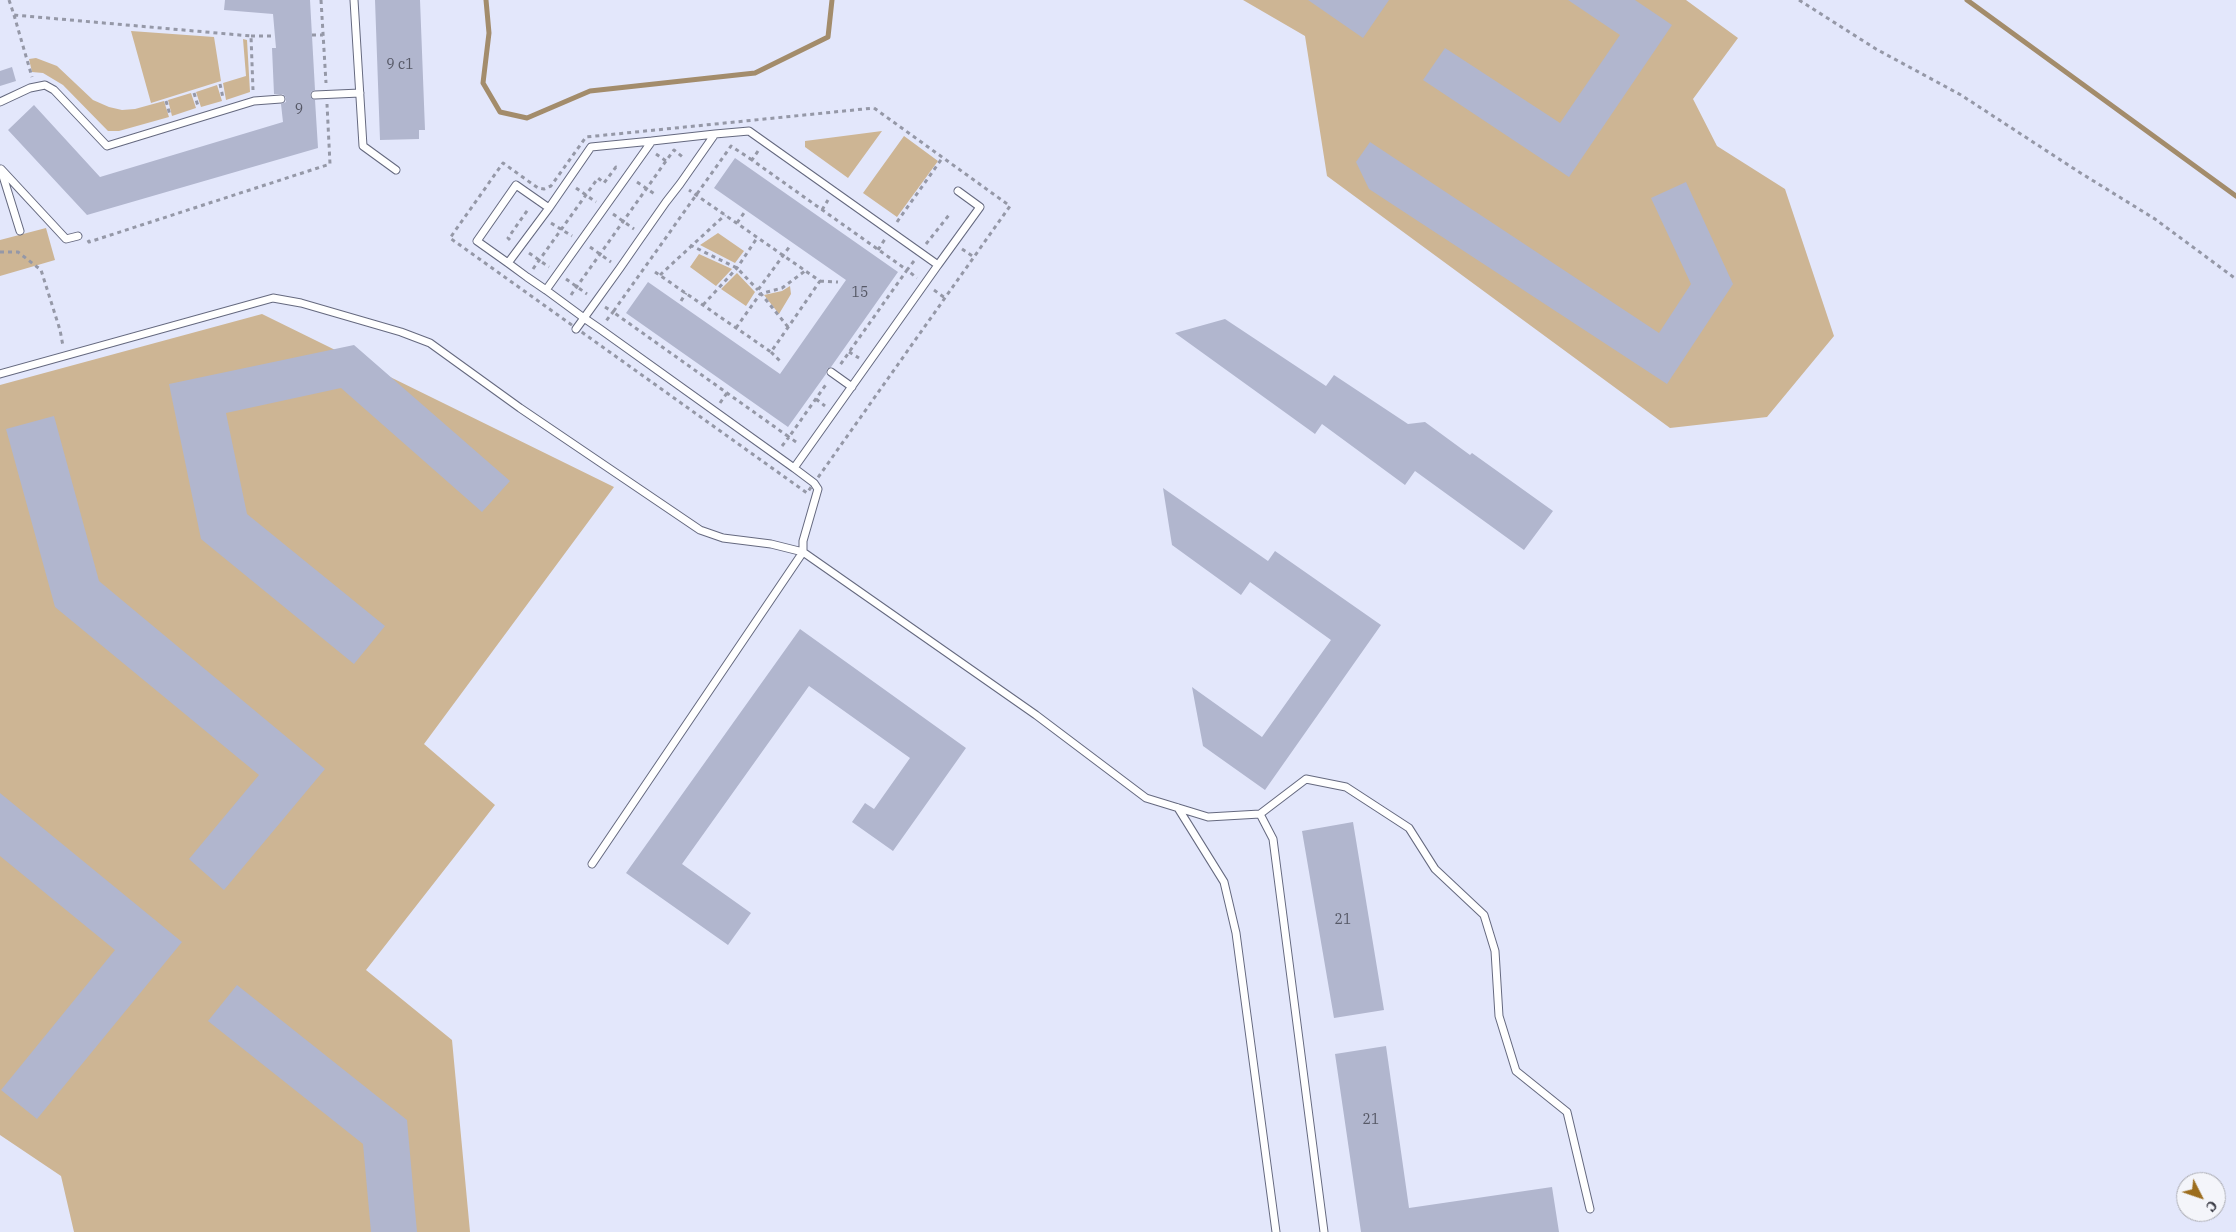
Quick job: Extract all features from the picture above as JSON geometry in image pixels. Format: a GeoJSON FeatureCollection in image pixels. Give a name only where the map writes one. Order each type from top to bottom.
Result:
{"type":"FeatureCollection","features":[{"type":"Feature","properties":{"kind":"lane"},"geometry":{"type":"LineString","coordinates":[[354,0],[363,146],[396,170]]}},
{"type":"Feature","properties":{"kind":"lane"},"geometry":{"type":"LineString","coordinates":[[0,102],[35,86],[45,84],[54,90],[107,146],[254,101],[280,99]]}},
{"type":"Feature","properties":{"kind":"lane"},"geometry":{"type":"LineString","coordinates":[[315,95],[360,93]]}},
{"type":"Feature","properties":{"kind":"lane"},"geometry":{"type":"LineString","coordinates":[[508,263],[591,147],[750,131],[938,266]]}},
{"type":"Feature","properties":{"kind":"lane"},"geometry":{"type":"LineString","coordinates":[[576,329],[715,134]]}},
{"type":"Feature","properties":{"kind":"lane"},"geometry":{"type":"LineString","coordinates":[[546,290],[652,141]]}},
{"type":"Feature","properties":{"kind":"lane"},"geometry":{"type":"LineString","coordinates":[[0,168],[20,231]]}},
{"type":"Feature","properties":{"kind":"lane"},"geometry":{"type":"LineString","coordinates":[[0,168],[66,239],[78,236]]}},
{"type":"Feature","properties":{"kind":"lane"},"geometry":{"type":"LineString","coordinates":[[548,208],[516,185],[477,241],[794,468],[814,483],[818,489],[803,541],[803,552],[592,864]]}},
{"type":"Feature","properties":{"kind":"lane"},"geometry":{"type":"LineString","coordinates":[[794,468],[980,207],[958,191]]}},
{"type":"Feature","properties":{"kind":"lane"},"geometry":{"type":"LineString","coordinates":[[0,374],[273,298],[302,303],[401,332],[430,343],[528,413],[700,530],[722,538],[772,544],[803,552],[1036,715],[1146,798],[1208,817],[1260,814],[1306,779],[1346,787],[1410,828],[1435,869],[1484,915],[1495,951],[1499,1016],[1516,1071],[1568,1112],[1590,1209]]}},
{"type":"Feature","properties":{"kind":"lane"},"geometry":{"type":"LineString","coordinates":[[832,373],[852,387]]}},
{"type":"Feature","properties":{"kind":"lane"},"geometry":{"type":"LineString","coordinates":[[1178,808],[1224,882],[1236,933],[1276,1232]]}},
{"type":"Feature","properties":{"kind":"lane"},"geometry":{"type":"LineString","coordinates":[[1260,814],[1273,839],[1324,1232]]}},
{"type":"Feature","properties":{"kind":"path"},"geometry":{"type":"LineString","coordinates":[[9,0],[35,86]]}},
{"type":"Feature","properties":{"kind":"path"},"geometry":{"type":"LineString","coordinates":[[86,233],[89,242],[330,164],[322,0]]}},
{"type":"Feature","properties":{"kind":"path"},"geometry":{"type":"LineString","coordinates":[[1799,0],[1876,49],[1969,100],[2154,219],[2236,279]]}},
{"type":"Feature","properties":{"kind":"path"},"geometry":{"type":"LineString","coordinates":[[14,15],[251,36],[275,36]]}},
{"type":"Feature","properties":{"kind":"path"},"geometry":{"type":"LineString","coordinates":[[312,35],[324,35]]}},
{"type":"Feature","properties":{"kind":"path"},"geometry":{"type":"LineString","coordinates":[[251,36],[254,101]]}},
{"type":"Feature","properties":{"kind":"path"},"geometry":{"type":"LineString","coordinates":[[542,304],[450,238],[503,163],[538,188],[544,189],[550,186],[586,137],[874,108],[943,157],[1010,206],[807,493]]}},
{"type":"Feature","properties":{"kind":"path"},"geometry":{"type":"LineString","coordinates":[[752,160],[764,142]]}},
{"type":"Feature","properties":{"kind":"path"},"geometry":{"type":"LineString","coordinates":[[776,455],[789,437],[832,373],[907,270],[732,146],[613,312],[789,437],[807,450]]}},
{"type":"Feature","properties":{"kind":"path"},"geometry":{"type":"LineString","coordinates":[[648,148],[666,161]]}},
{"type":"Feature","properties":{"kind":"path"},"geometry":{"type":"LineString","coordinates":[[557,315],[674,150],[710,176]]}},
{"type":"Feature","properties":{"kind":"path"},"geometry":{"type":"LineString","coordinates":[[890,231],[943,157]]}},
{"type":"Feature","properties":{"kind":"path"},"geometry":{"type":"LineString","coordinates":[[680,184],[820,281],[838,282]]}},
{"type":"Feature","properties":{"kind":"path"},"geometry":{"type":"LineString","coordinates":[[510,240],[508,238],[529,208]]}},
{"type":"Feature","properties":{"kind":"path"},"geometry":{"type":"LineString","coordinates":[[736,223],[744,213]]}},
{"type":"Feature","properties":{"kind":"path"},"geometry":{"type":"LineString","coordinates":[[660,275],[690,245],[725,215]]}},
{"type":"Feature","properties":{"kind":"path"},"geometry":{"type":"LineString","coordinates":[[920,252],[949,215]]}},
{"type":"Feature","properties":{"kind":"path"},"geometry":{"type":"LineString","coordinates":[[702,305],[737,268],[757,238]]}},
{"type":"Feature","properties":{"kind":"path"},"geometry":{"type":"LineString","coordinates":[[690,245],[737,268],[788,327]]}},
{"type":"Feature","properties":{"kind":"path"},"geometry":{"type":"LineString","coordinates":[[736,328],[790,246]]}},
{"type":"Feature","properties":{"kind":"path"},"geometry":{"type":"LineString","coordinates":[[0,252],[18,252],[41,270],[60,330],[65,356]]}},
{"type":"Feature","properties":{"kind":"path"},"geometry":{"type":"LineString","coordinates":[[759,292],[782,288],[805,270]]}},
{"type":"Feature","properties":{"kind":"path"},"geometry":{"type":"LineString","coordinates":[[655,272],[771,352],[780,361]]}},
{"type":"Feature","properties":{"kind":"path"},"geometry":{"type":"LineString","coordinates":[[771,352],[820,281]]}},
{"type":"Feature","properties":{"kind":"path"},"geometry":{"type":"LineString","coordinates":[[681,301],[686,293]]}},
{"type":"Feature","properties":{"kind":"shaded area"},"geometry":{"type":"Polygon","coordinates":[[[1243,0],[1686,0],[1738,38],[1693,99],[1717,146],[1785,189],[1834,336],[1767,417],[1670,428],[1327,176],[1305,36],[1243,0]]]}},
{"type":"Feature","properties":{"kind":"shaded area"},"geometry":{"type":"Polygon","coordinates":[[[131,31],[214,37],[221,81],[151,103],[131,31]]]}},
{"type":"Feature","properties":{"kind":"shaded area"},"geometry":{"type":"Polygon","coordinates":[[[243,39],[247,40],[250,92],[226,100],[223,83],[246,76],[243,39]]]}},
{"type":"Feature","properties":{"kind":"shaded area"},"geometry":{"type":"Polygon","coordinates":[[[36,58],[57,66],[93,100],[122,110],[135,109],[164,101],[169,117],[119,131],[108,131],[63,85],[43,73],[32,72],[29,59],[36,58]]]}},
{"type":"Feature","properties":{"kind":"shaded area"},"geometry":{"type":"Polygon","coordinates":[[[217,85],[222,101],[201,107],[196,92],[217,85]]]}},
{"type":"Feature","properties":{"kind":"shaded area"},"geometry":{"type":"Polygon","coordinates":[[[191,93],[196,108],[172,116],[168,100],[191,93]]]}},
{"type":"Feature","properties":{"kind":"shaded area"},"geometry":{"type":"Polygon","coordinates":[[[882,131],[848,178],[805,147],[805,141],[882,131]]]}},
{"type":"Feature","properties":{"kind":"shaded area"},"geometry":{"type":"Polygon","coordinates":[[[904,136],[938,161],[897,217],[863,193],[904,136]]]}},
{"type":"Feature","properties":{"kind":"shaded area"},"geometry":{"type":"Polygon","coordinates":[[[46,228],[55,260],[0,276],[0,240],[46,228]]]}},
{"type":"Feature","properties":{"kind":"shaded area"},"geometry":{"type":"Polygon","coordinates":[[[718,233],[744,251],[735,263],[700,245],[718,233]]]}},
{"type":"Feature","properties":{"kind":"shaded area"},"geometry":{"type":"Polygon","coordinates":[[[699,254],[732,269],[716,286],[690,267],[699,254]]]}},
{"type":"Feature","properties":{"kind":"shaded area"},"geometry":{"type":"Polygon","coordinates":[[[737,273],[755,292],[746,306],[721,289],[737,273]]]}},
{"type":"Feature","properties":{"kind":"shaded area"},"geometry":{"type":"Polygon","coordinates":[[[790,286],[791,294],[779,314],[764,295],[782,291],[790,286]]]}},
{"type":"Feature","properties":{"kind":"shaded area"},"geometry":{"type":"Polygon","coordinates":[[[262,314],[614,487],[424,744],[495,805],[366,970],[452,1040],[470,1232],[74,1232],[61,1176],[0,1135],[0,385],[262,314]]]}},
{"type":"Feature","properties":{"kind":"building"},"geometry":{"type":"Polygon","coordinates":[[[225,0],[310,0],[315,90],[311,92],[310,96],[315,100],[318,148],[87,215],[8,130],[34,105],[100,177],[283,122],[281,104],[286,102],[286,98],[283,94],[274,94],[272,48],[276,48],[273,14],[224,10],[225,0]]]}},
{"type":"Feature","properties":{"kind":"building"},"geometry":{"type":"Polygon","coordinates":[[[375,0],[420,0],[425,130],[419,130],[419,139],[380,140],[375,0]]]}},
{"type":"Feature","properties":{"kind":"building"},"geometry":{"type":"Polygon","coordinates":[[[1308,0],[1389,0],[1363,38],[1308,0]]]}},
{"type":"Feature","properties":{"kind":"building"},"geometry":{"type":"Polygon","coordinates":[[[1568,0],[1635,0],[1672,25],[1569,177],[1423,80],[1445,48],[1560,123],[1620,35],[1568,0]]]}},
{"type":"Feature","properties":{"kind":"building"},"geometry":{"type":"Polygon","coordinates":[[[12,67],[16,81],[0,86],[0,71],[12,67]]]}},
{"type":"Feature","properties":{"kind":"building"},"geometry":{"type":"Polygon","coordinates":[[[1370,142],[1659,333],[1691,284],[1651,198],[1686,182],[1733,284],[1667,384],[1369,189],[1356,162],[1370,142]]]}},
{"type":"Feature","properties":{"kind":"building"},"geometry":{"type":"Polygon","coordinates":[[[735,158],[898,272],[831,367],[827,369],[826,374],[788,427],[626,313],[648,282],[780,374],[846,280],[714,188],[735,158]]]}},
{"type":"Feature","properties":{"kind":"building"},"geometry":{"type":"Polygon","coordinates":[[[1225,319],[1326,386],[1334,375],[1408,424],[1425,422],[1553,511],[1524,550],[1415,471],[1405,485],[1322,424],[1315,434],[1175,333],[1225,319]]]}},
{"type":"Feature","properties":{"kind":"building"},"geometry":{"type":"Polygon","coordinates":[[[354,345],[510,481],[482,512],[341,388],[226,413],[247,514],[385,626],[354,664],[201,539],[169,384],[354,345]]]}},
{"type":"Feature","properties":{"kind":"building"},"geometry":{"type":"Polygon","coordinates":[[[54,416],[99,581],[325,769],[224,890],[189,859],[259,775],[55,607],[6,429],[54,416]]]}},
{"type":"Feature","properties":{"kind":"building"},"geometry":{"type":"Polygon","coordinates":[[[1163,488],[1268,561],[1275,551],[1381,625],[1265,790],[1203,746],[1192,687],[1262,737],[1331,640],[1250,582],[1241,595],[1172,545],[1163,488]]]}},
{"type":"Feature","properties":{"kind":"building"},"geometry":{"type":"Polygon","coordinates":[[[800,629],[966,748],[893,851],[852,822],[865,803],[874,809],[910,758],[809,686],[682,864],[751,913],[728,945],[626,873],[800,629]]]}},
{"type":"Feature","properties":{"kind":"building"},"geometry":{"type":"Polygon","coordinates":[[[0,793],[182,942],[37,1119],[1,1090],[115,950],[0,856],[0,793]]]}},
{"type":"Feature","properties":{"kind":"building"},"geometry":{"type":"Polygon","coordinates":[[[1353,822],[1384,1010],[1334,1018],[1302,831],[1353,822]]]}},
{"type":"Feature","properties":{"kind":"building"},"geometry":{"type":"Polygon","coordinates":[[[237,985],[407,1120],[417,1232],[371,1232],[363,1144],[208,1021],[237,985]]]}},
{"type":"Feature","properties":{"kind":"building"},"geometry":{"type":"Polygon","coordinates":[[[1386,1046],[1409,1208],[1552,1187],[1559,1232],[1361,1232],[1335,1054],[1386,1046]]]}},
{"type":"Feature","properties":{"kind":"waterway"},"geometry":{"type":"LineString","coordinates":[[486,0],[489,33],[483,83],[500,112],[527,118],[590,91],[755,73],[828,37],[832,0]]}},
{"type":"Feature","properties":{"kind":"waterway"},"geometry":{"type":"LineString","coordinates":[[1967,0],[2236,196]]}}]}
